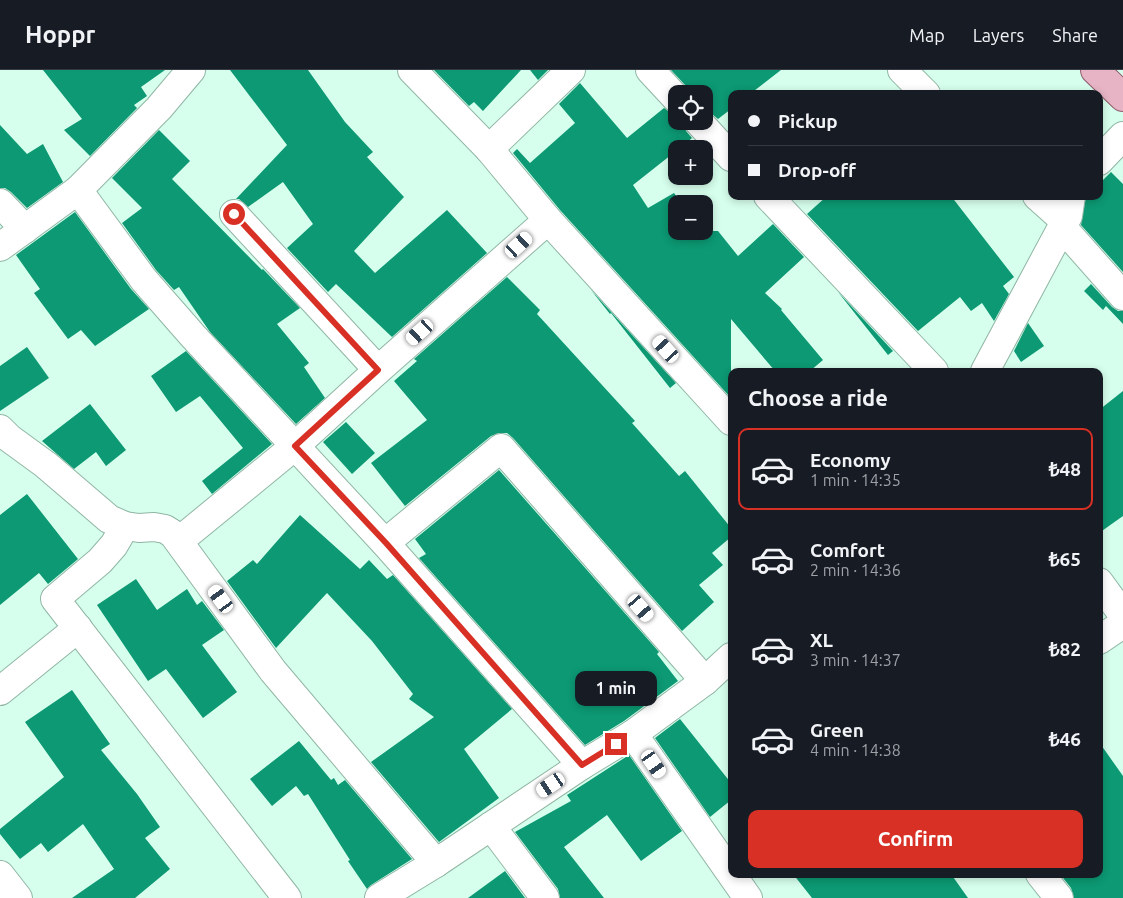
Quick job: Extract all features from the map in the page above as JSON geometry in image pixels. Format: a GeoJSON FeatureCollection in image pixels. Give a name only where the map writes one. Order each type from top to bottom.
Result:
{"type":"FeatureCollection","features":[{"type":"Feature","properties":{"kind":"main road"},"geometry":{"type":"LineString","coordinates":[[1095,70],[1123,98]]}},
{"type":"Feature","properties":{"kind":"street"},"geometry":{"type":"LineString","coordinates":[[0,246],[78,190],[159,108],[191,70]]}},
{"type":"Feature","properties":{"kind":"street"},"geometry":{"type":"LineString","coordinates":[[412,70],[489,149],[548,220],[728,418]]}},
{"type":"Feature","properties":{"kind":"street"},"geometry":{"type":"LineString","coordinates":[[489,149],[571,70]]}},
{"type":"Feature","properties":{"kind":"street"},"geometry":{"type":"LineString","coordinates":[[650,70],[668,89]]}},
{"type":"Feature","properties":{"kind":"street"},"geometry":{"type":"LineString","coordinates":[[902,70],[922,90]]}},
{"type":"Feature","properties":{"kind":"street"},"geometry":{"type":"LineString","coordinates":[[706,130],[728,154]]}},
{"type":"Feature","properties":{"kind":"street"},"geometry":{"type":"LineString","coordinates":[[1103,157],[1123,136]]}},
{"type":"Feature","properties":{"kind":"street"},"geometry":{"type":"LineString","coordinates":[[78,190],[144,280],[193,336],[386,543],[582,765]]}},
{"type":"Feature","properties":{"kind":"street"},"geometry":{"type":"LineString","coordinates":[[772,200],[931,368]]}},
{"type":"Feature","properties":{"kind":"street"},"geometry":{"type":"LineString","coordinates":[[1043,200],[1066,215],[1123,296]]}},
{"type":"Feature","properties":{"kind":"street"},"geometry":{"type":"LineString","coordinates":[[0,203],[25,229]]}},
{"type":"Feature","properties":{"kind":"street"},"geometry":{"type":"LineString","coordinates":[[234,214],[378,370]]}},
{"type":"Feature","properties":{"kind":"street"},"geometry":{"type":"LineString","coordinates":[[987,368],[1066,215]]}},
{"type":"Feature","properties":{"kind":"street"},"geometry":{"type":"LineString","coordinates":[[179,541],[295,446],[548,220]]}},
{"type":"Feature","properties":{"kind":"street"},"geometry":{"type":"LineString","coordinates":[[0,429],[9,438],[46,465],[109,519],[125,526],[165,528],[179,541],[273,671],[436,863]]}},
{"type":"Feature","properties":{"kind":"street"},"geometry":{"type":"LineString","coordinates":[[386,543],[501,448],[705,681]]}},
{"type":"Feature","properties":{"kind":"street"},"geometry":{"type":"LineString","coordinates":[[125,526],[114,546],[100,561],[55,599],[287,898]]}},
{"type":"Feature","properties":{"kind":"street"},"geometry":{"type":"LineString","coordinates":[[1103,588],[1123,615]]}},
{"type":"Feature","properties":{"kind":"street"},"geometry":{"type":"LineString","coordinates":[[1103,637],[1123,624]]}},
{"type":"Feature","properties":{"kind":"street"},"geometry":{"type":"LineString","coordinates":[[0,691],[78,628]]}},
{"type":"Feature","properties":{"kind":"street"},"geometry":{"type":"LineString","coordinates":[[379,898],[409,891],[436,863],[582,765],[633,734],[705,681],[728,660]]}},
{"type":"Feature","properties":{"kind":"street"},"geometry":{"type":"LineString","coordinates":[[633,734],[728,869]]}},
{"type":"Feature","properties":{"kind":"street"},"geometry":{"type":"LineString","coordinates":[[491,826],[545,898]]}},
{"type":"Feature","properties":{"kind":"street"},"geometry":{"type":"LineString","coordinates":[[0,875],[18,898]]}},
{"type":"Feature","properties":{"kind":"street"},"geometry":{"type":"LineString","coordinates":[[734,878],[748,898]]}},
{"type":"Feature","properties":{"kind":"street"},"geometry":{"type":"LineString","coordinates":[[1043,878],[1058,898]]}},
{"type":"Feature","properties":{"kind":"building"},"geometry":{"type":"Polygon","coordinates":[[[43,70],[165,70],[141,87],[147,96],[134,105],[137,108],[90,156],[64,130],[82,119],[43,70]]]}},
{"type":"Feature","properties":{"kind":"building"},"geometry":{"type":"Polygon","coordinates":[[[230,70],[308,70],[345,122],[373,152],[367,157],[404,197],[354,251],[375,273],[447,210],[487,253],[392,337],[336,284],[328,292],[287,248],[313,224],[283,182],[248,207],[239,199],[236,199],[287,145],[230,70]]]}},
{"type":"Feature","properties":{"kind":"building"},"geometry":{"type":"Polygon","coordinates":[[[434,70],[521,70],[483,111],[474,102],[469,106],[434,70]]]}},
{"type":"Feature","properties":{"kind":"building"},"geometry":{"type":"Polygon","coordinates":[[[530,70],[548,70],[538,80],[530,70]]]}},
{"type":"Feature","properties":{"kind":"building"},"geometry":{"type":"Polygon","coordinates":[[[671,70],[781,70],[755,90],[728,90],[728,111],[718,119],[713,115],[713,85],[685,85],[671,70]]]}},
{"type":"Feature","properties":{"kind":"building"},"geometry":{"type":"Polygon","coordinates":[[[580,83],[627,138],[664,108],[668,111],[668,130],[686,130],[692,138],[690,140],[668,140],[668,157],[633,185],[648,208],[668,196],[668,240],[713,240],[713,231],[718,231],[738,256],[773,224],[804,257],[765,293],[782,309],[823,360],[814,368],[772,368],[731,319],[731,368],[728,368],[728,395],[560,210],[513,153],[517,149],[530,163],[575,123],[559,104],[580,83]]]}},
{"type":"Feature","properties":{"kind":"building"},"geometry":{"type":"Polygon","coordinates":[[[0,125],[27,154],[43,144],[63,182],[27,208],[11,192],[5,188],[0,188],[0,125]]]}},
{"type":"Feature","properties":{"kind":"building"},"geometry":{"type":"Polygon","coordinates":[[[159,130],[190,161],[172,179],[300,308],[277,324],[309,363],[304,367],[325,398],[296,424],[210,332],[179,287],[174,290],[156,270],[122,223],[142,208],[112,178],[159,130]]]}},
{"type":"Feature","properties":{"kind":"building"},"geometry":{"type":"Polygon","coordinates":[[[1111,172],[1123,184],[1123,272],[1081,225],[1085,200],[1103,200],[1103,180],[1111,172]]]}},
{"type":"Feature","properties":{"kind":"building"},"geometry":{"type":"Polygon","coordinates":[[[823,200],[954,200],[1014,277],[1003,286],[1009,294],[994,321],[982,303],[971,311],[960,297],[918,331],[807,214],[823,200]]]}},
{"type":"Feature","properties":{"kind":"building"},"geometry":{"type":"Polygon","coordinates":[[[75,212],[131,289],[149,309],[95,346],[81,330],[68,339],[34,293],[40,289],[16,255],[75,212]]]}},
{"type":"Feature","properties":{"kind":"building"},"geometry":{"type":"Polygon","coordinates":[[[507,277],[540,310],[537,314],[635,421],[632,423],[679,476],[685,471],[728,524],[728,540],[712,553],[723,565],[699,585],[714,602],[682,631],[507,433],[491,436],[405,506],[371,463],[427,420],[394,381],[417,361],[414,359],[507,277]]]}},
{"type":"Feature","properties":{"kind":"building"},"geometry":{"type":"Polygon","coordinates":[[[1091,284],[1112,307],[1118,311],[1123,311],[1123,324],[1106,306],[1103,310],[1084,291],[1091,284]]]}},
{"type":"Feature","properties":{"kind":"building"},"geometry":{"type":"Polygon","coordinates":[[[591,290],[676,383],[670,388],[591,290]]]}},
{"type":"Feature","properties":{"kind":"building"},"geometry":{"type":"Polygon","coordinates":[[[838,292],[893,351],[888,355],[838,292]]]}},
{"type":"Feature","properties":{"kind":"building"},"geometry":{"type":"Polygon","coordinates":[[[1028,323],[1044,346],[1021,362],[1014,351],[1028,323]]]}},
{"type":"Feature","properties":{"kind":"building"},"geometry":{"type":"Polygon","coordinates":[[[27,347],[49,378],[0,411],[0,366],[27,347]]]}},
{"type":"Feature","properties":{"kind":"building"},"geometry":{"type":"Polygon","coordinates":[[[186,351],[272,444],[212,494],[202,481],[243,448],[200,396],[176,412],[151,376],[186,351]]]}},
{"type":"Feature","properties":{"kind":"building"},"geometry":{"type":"Polygon","coordinates":[[[1123,391],[1123,516],[1103,530],[1103,407],[1123,391]]]}},
{"type":"Feature","properties":{"kind":"building"},"geometry":{"type":"Polygon","coordinates":[[[90,404],[126,450],[106,466],[96,452],[74,469],[42,441],[90,404]]]}},
{"type":"Feature","properties":{"kind":"building"},"geometry":{"type":"Polygon","coordinates":[[[346,422],[375,453],[352,474],[323,442],[346,422]]]}},
{"type":"Feature","properties":{"kind":"building"},"geometry":{"type":"Polygon","coordinates":[[[499,470],[659,652],[657,654],[678,681],[624,721],[585,745],[419,558],[426,554],[415,539],[499,470]]]}},
{"type":"Feature","properties":{"kind":"building"},"geometry":{"type":"Polygon","coordinates":[[[27,494],[78,559],[48,584],[39,573],[0,605],[0,515],[27,494]]]}},
{"type":"Feature","properties":{"kind":"building"},"geometry":{"type":"Polygon","coordinates":[[[300,515],[360,569],[369,560],[387,579],[393,575],[512,709],[464,749],[499,798],[439,842],[371,762],[434,717],[409,699],[413,694],[372,641],[327,593],[276,648],[227,581],[253,560],[257,564],[300,515]]]}},
{"type":"Feature","properties":{"kind":"building"},"geometry":{"type":"Polygon","coordinates":[[[136,579],[157,610],[187,589],[197,605],[202,601],[224,630],[202,645],[237,692],[203,718],[166,669],[148,681],[97,605],[136,579]]]}},
{"type":"Feature","properties":{"kind":"building"},"geometry":{"type":"Polygon","coordinates":[[[72,690],[110,744],[101,750],[137,794],[160,827],[145,838],[170,869],[135,898],[72,898],[114,869],[83,824],[48,852],[41,843],[20,859],[0,834],[0,829],[64,777],[25,722],[72,690]]]}},
{"type":"Feature","properties":{"kind":"building"},"geometry":{"type":"Polygon","coordinates":[[[680,719],[728,779],[728,802],[710,817],[655,738],[680,719]]]}},
{"type":"Feature","properties":{"kind":"building"},"geometry":{"type":"Polygon","coordinates":[[[299,741],[331,780],[334,778],[338,785],[345,780],[412,859],[367,889],[308,794],[304,796],[296,786],[272,806],[250,779],[299,741]]]}},
{"type":"Feature","properties":{"kind":"building"},"geometry":{"type":"Polygon","coordinates":[[[1103,748],[1123,776],[1123,898],[1074,898],[1071,888],[1063,878],[1103,878],[1103,748]]]}},
{"type":"Feature","properties":{"kind":"building"},"geometry":{"type":"Polygon","coordinates":[[[629,755],[682,831],[641,861],[607,815],[564,847],[604,898],[560,898],[558,889],[515,832],[571,801],[567,795],[629,755]]]}},
{"type":"Feature","properties":{"kind":"building"},"geometry":{"type":"Polygon","coordinates":[[[505,871],[525,898],[468,898],[505,871]]]}},
{"type":"Feature","properties":{"kind":"building"},"geometry":{"type":"Polygon","coordinates":[[[796,878],[954,878],[968,898],[812,898],[796,878]]]}},
{"type":"Feature","properties":{"kind":"route"},"geometry":{"type":"LineString","coordinates":[[234,214],[378,370],[295,446],[386,543],[582,765],[616,744]]}}]}
